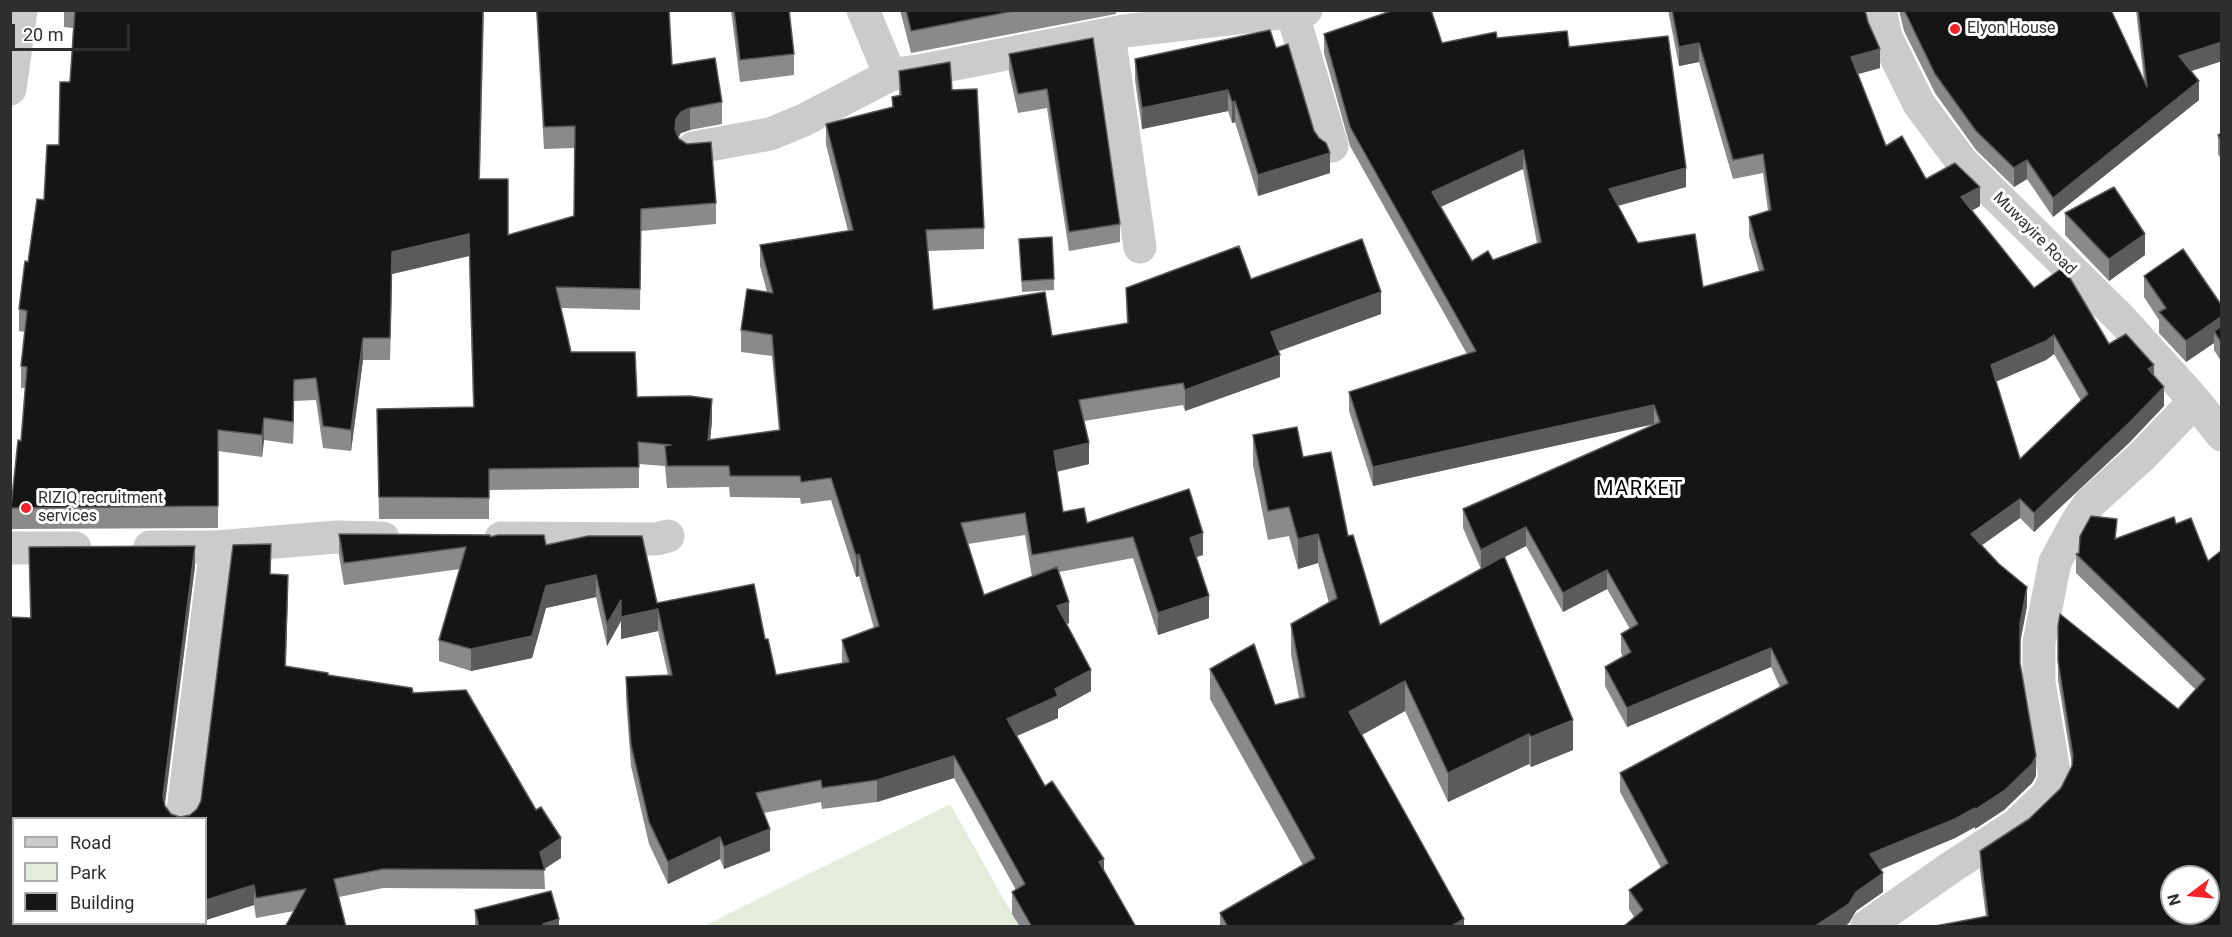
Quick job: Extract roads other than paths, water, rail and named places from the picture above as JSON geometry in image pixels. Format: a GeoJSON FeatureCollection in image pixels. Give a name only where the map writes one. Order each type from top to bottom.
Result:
{"type":"FeatureCollection","features":[{"type":"Feature","properties":{"kind":"street"},"geometry":{"type":"LineString","coordinates":[[10,89],[21,10]]}},
{"type":"Feature","properties":{"kind":"street"},"geometry":{"type":"LineString","coordinates":[[863,10],[890,75]]}},
{"type":"Feature","properties":{"kind":"street","name":"Muwayire Road"},"geometry":{"type":"LineString","coordinates":[[1880,10],[1886,37],[1919,104],[1962,162],[2122,320],[2195,401],[2222,435]]}},
{"type":"Feature","properties":{"kind":"street"},"geometry":{"type":"LineString","coordinates":[[693,148],[770,134],[804,120],[890,75],[924,70],[1117,26],[1299,11],[1332,146]]}},
{"type":"Feature","properties":{"kind":"street"},"geometry":{"type":"LineString","coordinates":[[1117,26],[1140,247]]}},
{"type":"Feature","properties":{"kind":"street"},"geometry":{"type":"LineString","coordinates":[[1867,927],[2016,825],[2048,794],[2055,778],[2039,682],[2039,643],[2055,562],[2089,504],[2142,456],[2195,401]]}},
{"type":"Feature","properties":{"kind":"street"},"geometry":{"type":"LineString","coordinates":[[466,538],[656,539],[668,536]]}},
{"type":"Feature","properties":{"kind":"street"},"geometry":{"type":"LineString","coordinates":[[10,548],[216,547],[336,537],[407,538]]}},
{"type":"Feature","properties":{"kind":"street"},"geometry":{"type":"LineString","coordinates":[[182,817],[216,547]]}},
{"type":"Feature","properties":{"kind":"place","name":"Elyon House"},"geometry":{"type":"Point","coordinates":[1955,29]}},
{"type":"Feature","properties":{"kind":"place","name":"RIZIQ recruitment services"},"geometry":{"type":"Point","coordinates":[26,508]}},
{"type":"Feature","properties":{"kind":"district","name":"MARKET"},"geometry":{"type":"Point","coordinates":[1640,490]}}]}
